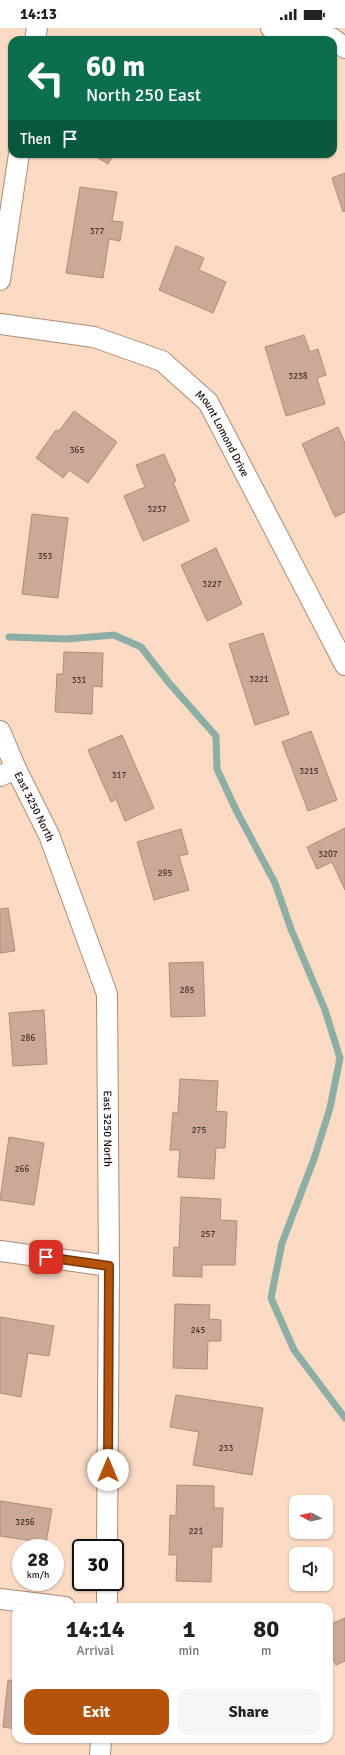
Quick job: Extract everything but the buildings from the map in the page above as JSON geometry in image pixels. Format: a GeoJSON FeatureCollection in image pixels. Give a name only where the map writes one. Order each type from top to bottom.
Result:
{"type":"FeatureCollection","features":[{"type":"Feature","properties":{"kind":"street"},"geometry":{"type":"LineString","coordinates":[[271,28],[320,36]]}},
{"type":"Feature","properties":{"kind":"street"},"geometry":{"type":"LineString","coordinates":[[337,42],[345,48]]}},
{"type":"Feature","properties":{"kind":"street"},"geometry":{"type":"LineString","coordinates":[[0,280],[17,158]]}},
{"type":"Feature","properties":{"kind":"street","name":"Mount Lomond Drive"},"geometry":{"type":"LineString","coordinates":[[0,324],[94,337],[162,361],[208,402],[345,665]]}},
{"type":"Feature","properties":{"kind":"street","name":"East 3250 North"},"geometry":{"type":"LineString","coordinates":[[0,731],[8,773],[50,835],[106,994],[109,1266],[107,1539]]}},
{"type":"Feature","properties":{"kind":"street"},"geometry":{"type":"LineString","coordinates":[[0,1251],[109,1266]]}},
{"type":"Feature","properties":{"kind":"street"},"geometry":{"type":"LineString","coordinates":[[107,1591],[107,1603]]}},
{"type":"Feature","properties":{"kind":"street"},"geometry":{"type":"LineString","coordinates":[[0,1599],[32,1603]]}},
{"type":"Feature","properties":{"kind":"street"},"geometry":{"type":"LineString","coordinates":[[100,1755],[101,1743]]}},
{"type":"Feature","properties":{"kind":"waterway"},"geometry":{"type":"LineString","coordinates":[[9,637],[67,639],[114,635],[141,647],[169,683],[216,736],[217,769],[236,810],[275,883],[291,929],[325,1010],[340,1058],[330,1108],[314,1159],[282,1243],[271,1298],[294,1350],[345,1418]]}},
{"type":"Feature","properties":{"kind":"route"},"geometry":{"type":"LineString","coordinates":[[46,1257],[109,1266],[108,1470]]}}]}
